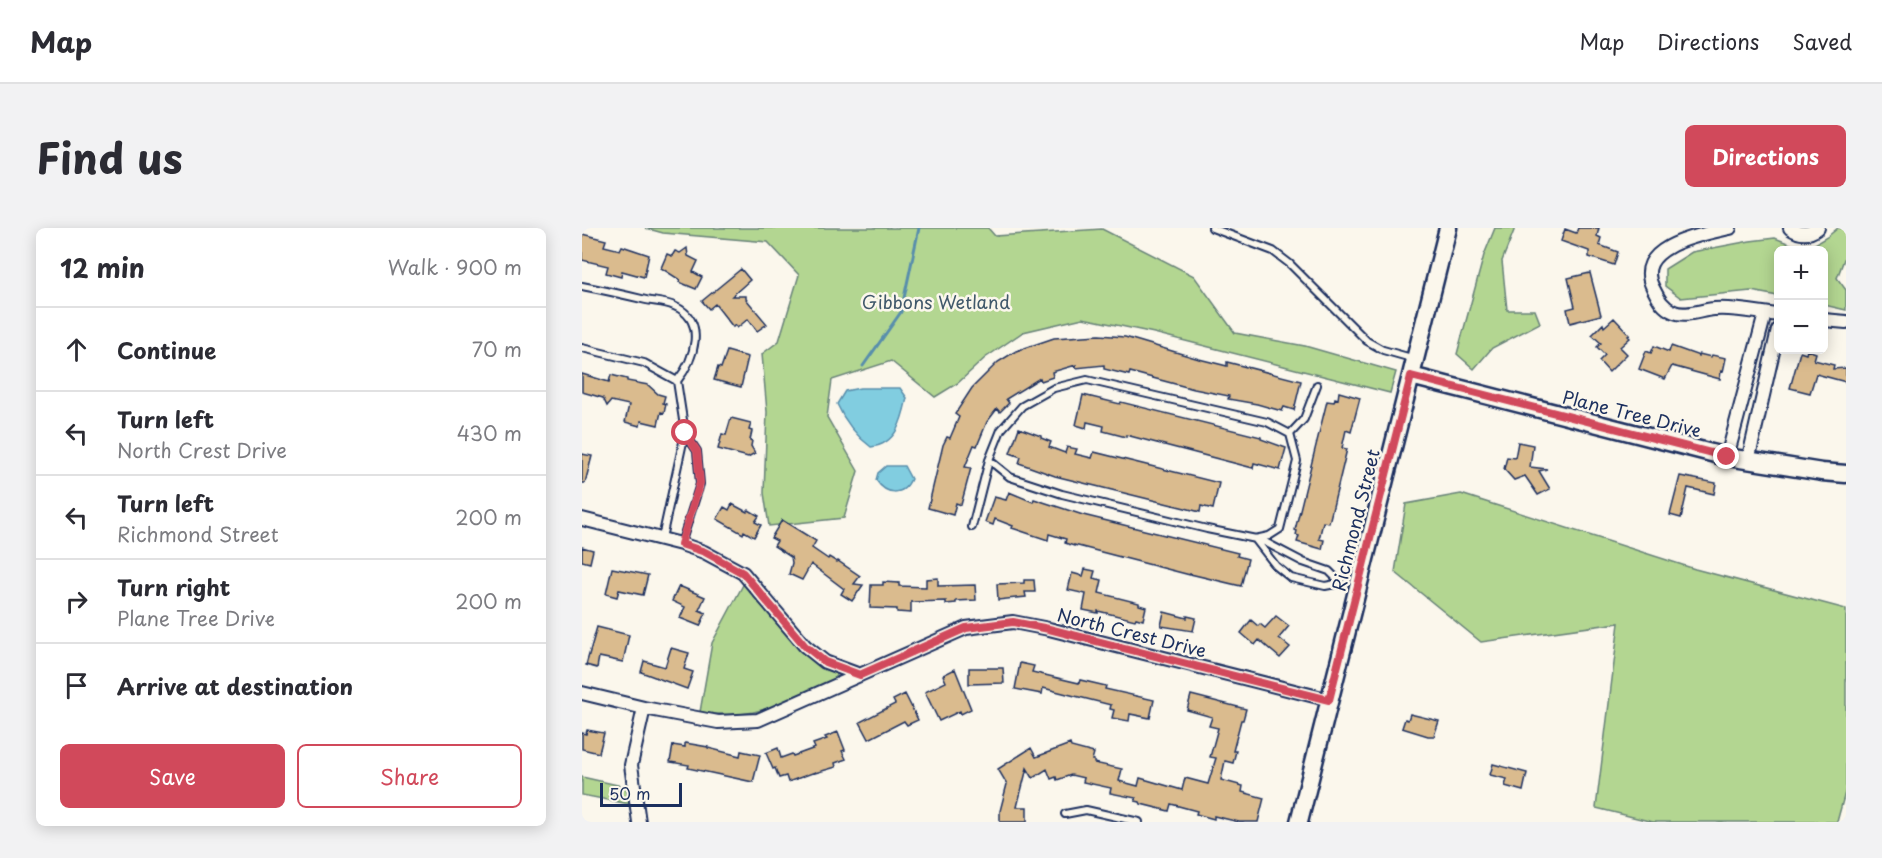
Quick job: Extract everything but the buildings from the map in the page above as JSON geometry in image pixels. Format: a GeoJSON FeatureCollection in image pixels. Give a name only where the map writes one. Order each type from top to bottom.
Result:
{"type":"FeatureCollection","features":[{"type":"Feature","properties":{"kind":"main road","name":"Richmond Street"},"geometry":{"type":"LineString","coordinates":[[1299,822],[1448,228]]}},
{"type":"Feature","properties":{"kind":"main road","name":"Plane Tree Drive"},"geometry":{"type":"LineString","coordinates":[[1411,376],[1727,457],[1846,474]]}},
{"type":"Feature","properties":{"kind":"street"},"geometry":{"type":"LineString","coordinates":[[1730,228],[1679,242],[1661,250],[1652,263],[1648,280],[1659,301],[1675,312],[1686,314],[1717,308],[1774,315]]}},
{"type":"Feature","properties":{"kind":"street"},"geometry":{"type":"LineString","coordinates":[[1790,228],[1803,234],[1818,228]]}},
{"type":"Feature","properties":{"kind":"street"},"geometry":{"type":"LineString","coordinates":[[1727,457],[1765,314]]}},
{"type":"Feature","properties":{"kind":"street"},"geometry":{"type":"LineString","coordinates":[[1828,320],[1846,322]]}},
{"type":"Feature","properties":{"kind":"street"},"geometry":{"type":"LineString","coordinates":[[1748,461],[1774,351]]}},
{"type":"Feature","properties":{"kind":"street"},"geometry":{"type":"LineString","coordinates":[[582,519],[662,538],[705,552],[743,573],[805,646],[825,662],[860,675]]}},
{"type":"Feature","properties":{"kind":"street","name":"North Crest Drive"},"geometry":{"type":"LineString","coordinates":[[582,693],[718,722],[758,720],[966,628],[1013,622],[1049,629],[1329,700]]}},
{"type":"Feature","properties":{"kind":"street"},"geometry":{"type":"LineString","coordinates":[[639,822],[631,765],[644,708]]}},
{"type":"Feature","properties":{"kind":"lane"},"geometry":{"type":"LineString","coordinates":[[1212,228],[1273,251],[1290,264],[1367,341],[1383,350],[1415,359]]}},
{"type":"Feature","properties":{"kind":"lane"},"geometry":{"type":"LineString","coordinates":[[582,286],[675,306],[690,318],[696,335],[688,368],[677,381],[685,433],[662,538]]}},
{"type":"Feature","properties":{"kind":"lane"},"geometry":{"type":"LineString","coordinates":[[582,348],[644,363],[677,381]]}},
{"type":"Feature","properties":{"kind":"lane"},"geometry":{"type":"LineString","coordinates":[[972,528],[989,460],[1001,430],[1022,406],[1054,388],[1087,380],[1266,422],[1290,434],[1297,461],[1280,529],[1269,536],[1255,539]]}},
{"type":"Feature","properties":{"kind":"lane"},"geometry":{"type":"LineString","coordinates":[[1290,434],[1304,419],[1317,385]]}},
{"type":"Feature","properties":{"kind":"lane"},"geometry":{"type":"LineString","coordinates":[[681,544],[700,483],[697,451],[685,433]]}},
{"type":"Feature","properties":{"kind":"lane"},"geometry":{"type":"LineString","coordinates":[[989,460],[1011,477],[1062,494],[1262,540],[1303,562],[1329,571],[1341,583],[1325,586],[1291,578],[1276,566],[1255,539]]}},
{"type":"Feature","properties":{"kind":"lane"},"geometry":{"type":"LineString","coordinates":[[1065,814],[1086,810],[1140,822]]}},
{"type":"Feature","properties":{"kind":"green space","name":"Gibbons Wetland"},"geometry":{"type":"Polygon","coordinates":[[[645,228],[988,228],[995,236],[1102,229],[1194,276],[1235,333],[1305,346],[1396,372],[1390,393],[1154,333],[1083,318],[1023,332],[985,358],[958,383],[935,397],[891,361],[832,380],[827,417],[858,471],[844,518],[769,526],[764,493],[767,412],[762,354],[779,341],[799,275],[768,242],[663,233],[645,228]]]}},
{"type":"Feature","properties":{"kind":"green space"},"geometry":{"type":"Polygon","coordinates":[[[1495,228],[1515,228],[1502,261],[1507,310],[1535,310],[1540,323],[1492,348],[1474,369],[1457,354],[1484,255],[1495,228]]]}},
{"type":"Feature","properties":{"kind":"green space"},"geometry":{"type":"Polygon","coordinates":[[[1838,228],[1846,228],[1846,254],[1837,278],[1846,290],[1846,310],[1828,306],[1828,246],[1812,246],[1838,228]]]}},
{"type":"Feature","properties":{"kind":"green space"},"geometry":{"type":"Polygon","coordinates":[[[1775,238],[1795,246],[1774,246],[1774,295],[1751,291],[1681,298],[1665,286],[1665,269],[1692,252],[1775,238]]]}},
{"type":"Feature","properties":{"kind":"green space"},"geometry":{"type":"Polygon","coordinates":[[[1461,494],[1695,569],[1846,609],[1846,789],[1837,822],[1653,822],[1596,808],[1619,623],[1481,642],[1395,572],[1406,504],[1461,494]]]}},
{"type":"Feature","properties":{"kind":"green space"},"geometry":{"type":"Polygon","coordinates":[[[744,583],[803,651],[813,661],[834,671],[836,678],[803,695],[753,712],[727,715],[700,712],[712,643],[744,583]]]}},
{"type":"Feature","properties":{"kind":"green space"},"geometry":{"type":"Polygon","coordinates":[[[582,777],[627,787],[629,804],[582,795],[582,777]]]}},
{"type":"Feature","properties":{"kind":"water"},"geometry":{"type":"Polygon","coordinates":[[[860,388],[900,388],[907,398],[897,430],[880,445],[871,447],[860,438],[847,422],[837,404],[845,391],[860,388]]]}},
{"type":"Feature","properties":{"kind":"water"},"geometry":{"type":"Polygon","coordinates":[[[886,466],[904,466],[911,479],[904,489],[889,491],[876,480],[878,473],[886,466]]]}},
{"type":"Feature","properties":{"kind":"waterway"},"geometry":{"type":"LineString","coordinates":[[863,366],[901,312],[919,228]]}},
{"type":"Feature","properties":{"kind":"route"},"geometry":{"type":"LineString","coordinates":[[685,433],[697,451],[700,483],[681,544],[705,552],[743,573],[805,646],[825,662],[860,675],[966,628],[1013,622],[1049,629],[1329,700],[1411,376],[1727,457]]}}]}
